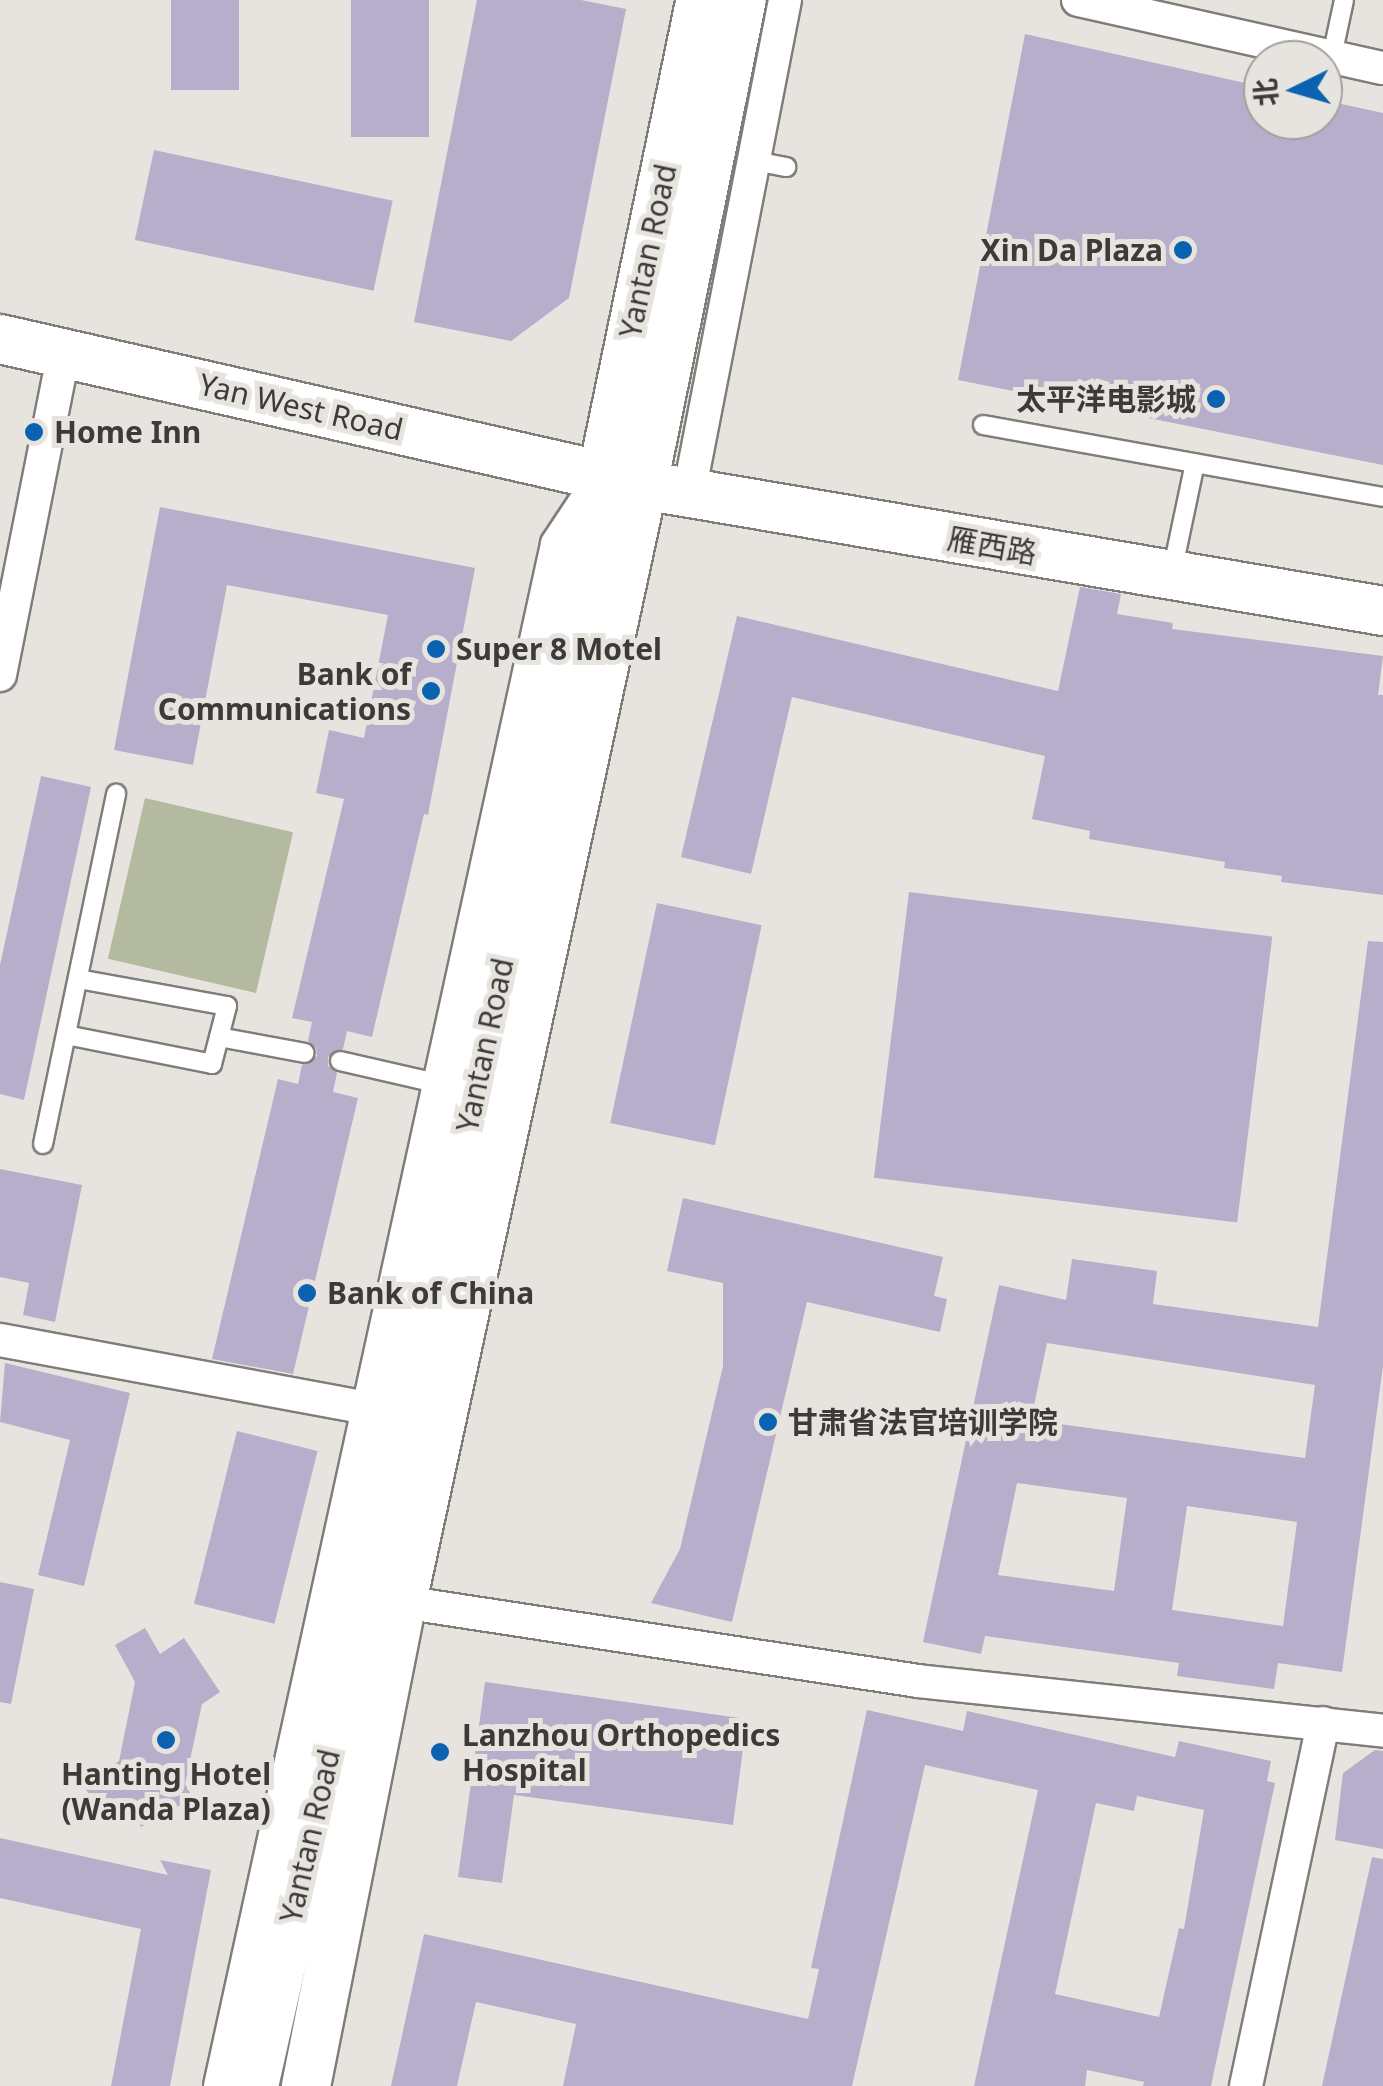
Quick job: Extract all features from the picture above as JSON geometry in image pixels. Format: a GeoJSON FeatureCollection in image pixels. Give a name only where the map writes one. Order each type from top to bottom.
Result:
{"type":"FeatureCollection","features":[{"type":"Feature","properties":{"kind":"main road","name":"Yantan Road"},"geometry":{"type":"LineString","coordinates":[[622,480],[701,0]]}},
{"type":"Feature","properties":{"kind":"main road","name":"Yantan Road"},"geometry":{"type":"LineString","coordinates":[[254,2086],[405,1416],[577,622],[622,480],[742,0]]}},
{"type":"Feature","properties":{"kind":"main road","name":"Yan West Road"},"geometry":{"type":"LineString","coordinates":[[0,339],[622,480]]}},
{"type":"Feature","properties":{"kind":"main road","name":"雁西路"},"geometry":{"type":"LineString","coordinates":[[622,480],[1383,611]]}},
{"type":"Feature","properties":{"kind":"main road","name":"Yantan Road"},"geometry":{"type":"LineString","coordinates":[[306,2086],[402,1602],[405,1416]]}},
{"type":"Feature","properties":{"kind":"street"},"geometry":{"type":"LineString","coordinates":[[689,493],[771,164],[785,0]]}},
{"type":"Feature","properties":{"kind":"street"},"geometry":{"type":"LineString","coordinates":[[1078,0],[1259,40]]}},
{"type":"Feature","properties":{"kind":"street"},"geometry":{"type":"LineString","coordinates":[[1343,59],[1383,68]]}},
{"type":"Feature","properties":{"kind":"street"},"geometry":{"type":"LineString","coordinates":[[0,675],[64,353]]}},
{"type":"Feature","properties":{"kind":"street"},"geometry":{"type":"LineString","coordinates":[[220,2086],[405,1416],[473,1092]]}},
{"type":"Feature","properties":{"kind":"street"},"geometry":{"type":"LineString","coordinates":[[0,1340],[405,1416]]}},
{"type":"Feature","properties":{"kind":"street"},"geometry":{"type":"LineString","coordinates":[[402,1602],[918,1681],[1383,1730]]}},
{"type":"Feature","properties":{"kind":"street"},"geometry":{"type":"LineString","coordinates":[[1246,2086],[1323,1723]]}},
{"type":"Feature","properties":{"kind":"lane"},"geometry":{"type":"LineString","coordinates":[[1335,40],[1344,0]]}},
{"type":"Feature","properties":{"kind":"lane"},"geometry":{"type":"LineString","coordinates":[[984,424],[1383,497]]}},
{"type":"Feature","properties":{"kind":"lane"},"geometry":{"type":"LineString","coordinates":[[1171,577],[1195,463]]}},
{"type":"Feature","properties":{"kind":"lane"},"geometry":{"type":"LineString","coordinates":[[43,1144],[116,794]]}},
{"type":"Feature","properties":{"kind":"lane"},"geometry":{"type":"LineString","coordinates":[[66,1035],[212,1064],[227,1006],[78,978]]}},
{"type":"Feature","properties":{"kind":"lane"},"geometry":{"type":"LineString","coordinates":[[220,1037],[305,1052]]}},
{"type":"Feature","properties":{"kind":"lane"},"geometry":{"type":"LineString","coordinates":[[340,1061],[473,1092]]}},
{"type":"Feature","properties":{"kind":"green space"},"geometry":{"type":"Polygon","coordinates":[[[145,798],[293,832],[256,993],[108,959],[145,798]]]}},
{"type":"Feature","properties":{"kind":"building"},"geometry":{"type":"Polygon","coordinates":[[[171,0],[239,0],[239,90],[171,90],[171,0]]]}},
{"type":"Feature","properties":{"kind":"building"},"geometry":{"type":"Polygon","coordinates":[[[351,0],[429,0],[429,137],[351,137],[351,0]]]}},
{"type":"Feature","properties":{"kind":"building"},"geometry":{"type":"Polygon","coordinates":[[[477,0],[581,0],[626,9],[569,298],[511,341],[414,322],[477,0]]]}},
{"type":"Feature","properties":{"kind":"building","name":"Xin Da Plaza"},"geometry":{"type":"Polygon","coordinates":[[[1025,34],[1243,83],[1243,140],[1343,140],[1343,104],[1383,113],[1383,465],[958,380],[1025,34]]]}},
{"type":"Feature","properties":{"kind":"building"},"geometry":{"type":"Polygon","coordinates":[[[154,150],[393,201],[374,291],[135,240],[154,150]]]}},
{"type":"Feature","properties":{"kind":"building"},"geometry":{"type":"Polygon","coordinates":[[[160,507],[475,568],[428,815],[424,814],[372,1037],[347,1031],[343,1049],[328,1057],[328,1066],[337,1073],[333,1092],[358,1098],[293,1374],[212,1359],[278,1079],[298,1084],[302,1065],[317,1056],[316,1048],[308,1041],[312,1022],[292,1018],[344,799],[316,793],[329,730],[364,738],[388,615],[227,585],[193,765],[114,750],[160,507]]]}},
{"type":"Feature","properties":{"kind":"building"},"geometry":{"type":"Polygon","coordinates":[[[1080,587],[1121,594],[1117,614],[1173,623],[1172,629],[1383,656],[1378,695],[1383,695],[1383,895],[1281,882],[1282,876],[1224,868],[1225,862],[1089,839],[1090,831],[1032,819],[1045,756],[792,697],[751,874],[681,857],[737,616],[1058,691],[1080,587]]]}},
{"type":"Feature","properties":{"kind":"building"},"geometry":{"type":"Polygon","coordinates":[[[41,776],[91,787],[24,1100],[0,1094],[0,965],[41,776]]]}},
{"type":"Feature","properties":{"kind":"building"},"geometry":{"type":"Polygon","coordinates":[[[909,892],[1272,937],[1237,1222],[874,1178],[909,892]]]}},
{"type":"Feature","properties":{"kind":"building"},"geometry":{"type":"Polygon","coordinates":[[[657,903],[762,925],[715,1145],[610,1123],[657,903]]]}},
{"type":"Feature","properties":{"kind":"building"},"geometry":{"type":"Polygon","coordinates":[[[1368,941],[1383,942],[1383,1366],[1342,1672],[1278,1663],[1274,1689],[1177,1676],[1179,1663],[985,1636],[981,1654],[923,1642],[999,1285],[1066,1300],[1072,1259],[1157,1271],[1153,1304],[1318,1327],[1368,941]],[[1047,1343],[1031,1420],[1305,1458],[1315,1385],[1047,1343]],[[1017,1483],[998,1575],[1114,1591],[1127,1498],[1017,1483]],[[1187,1506],[1172,1610],[1283,1626],[1297,1522],[1187,1506]]]}},
{"type":"Feature","properties":{"kind":"building"},"geometry":{"type":"Polygon","coordinates":[[[0,1169],[82,1185],[55,1322],[23,1315],[29,1283],[0,1277],[0,1169]]]}},
{"type":"Feature","properties":{"kind":"building"},"geometry":{"type":"Polygon","coordinates":[[[683,1198],[943,1257],[934,1296],[947,1299],[940,1332],[807,1302],[732,1622],[651,1603],[680,1549],[723,1366],[723,1283],[667,1271],[683,1198]]]}},
{"type":"Feature","properties":{"kind":"building"},"geometry":{"type":"Polygon","coordinates":[[[5,1363],[130,1393],[84,1586],[38,1575],[70,1440],[0,1422],[5,1363]]]}},
{"type":"Feature","properties":{"kind":"building"},"geometry":{"type":"Polygon","coordinates":[[[237,1431],[318,1451],[274,1624],[194,1604],[237,1431]]]}},
{"type":"Feature","properties":{"kind":"building"},"geometry":{"type":"Polygon","coordinates":[[[0,1582],[34,1589],[11,1704],[0,1702],[0,1582]]]}},
{"type":"Feature","properties":{"kind":"building"},"geometry":{"type":"Polygon","coordinates":[[[145,1628],[160,1654],[184,1638],[220,1692],[202,1704],[185,1784],[193,1798],[141,1827],[126,1800],[103,1815],[83,1785],[119,1761],[135,1682],[115,1645],[145,1628]]]}},
{"type":"Feature","properties":{"kind":"building"},"geometry":{"type":"Polygon","coordinates":[[[485,1682],[747,1719],[733,1825],[514,1795],[502,1883],[458,1877],[485,1682]]]}},
{"type":"Feature","properties":{"kind":"building"},"geometry":{"type":"Polygon","coordinates":[[[867,1710],[963,1731],[967,1711],[1175,1757],[1179,1741],[1271,1761],[1267,1781],[1275,1783],[1211,2086],[1143,2086],[1144,2082],[1087,2070],[1085,2086],[974,2086],[1038,1790],[925,1765],[852,2086],[563,2086],[576,2024],[476,2002],[457,2086],[391,2086],[424,1934],[808,2019],[819,1969],[811,1968],[867,1710]],[[1137,1796],[1134,1811],[1096,1803],[1055,1994],[1159,2017],[1179,1928],[1184,1929],[1204,1810],[1137,1796]]]}},
{"type":"Feature","properties":{"kind":"building"},"geometry":{"type":"Polygon","coordinates":[[[1375,1750],[1383,1751],[1383,1849],[1335,1840],[1343,1773],[1375,1750]]]}},
{"type":"Feature","properties":{"kind":"building"},"geometry":{"type":"Polygon","coordinates":[[[0,1838],[168,1875],[160,1860],[211,1870],[170,2086],[111,2086],[141,1929],[0,1898],[0,1838]]]}},
{"type":"Feature","properties":{"kind":"building"},"geometry":{"type":"Polygon","coordinates":[[[1372,1857],[1383,1859],[1383,2086],[1322,2086],[1372,1857]]]}},
{"type":"Feature","properties":{"kind":"place","name":"Xin Da Plaza"},"geometry":{"type":"Point","coordinates":[1183,250]}},
{"type":"Feature","properties":{"kind":"place","name":"太平洋电影城"},"geometry":{"type":"Point","coordinates":[1216,399]}},
{"type":"Feature","properties":{"kind":"place","name":"Home Inn"},"geometry":{"type":"Point","coordinates":[34,432]}},
{"type":"Feature","properties":{"kind":"place","name":"Super 8 Motel"},"geometry":{"type":"Point","coordinates":[436,649]}},
{"type":"Feature","properties":{"kind":"place","name":"Bank of Communications"},"geometry":{"type":"Point","coordinates":[431,691]}},
{"type":"Feature","properties":{"kind":"place","name":"Bank of China"},"geometry":{"type":"Point","coordinates":[307,1293]}},
{"type":"Feature","properties":{"kind":"place","name":"甘肃省法官培训学院"},"geometry":{"type":"Point","coordinates":[768,1422]}},
{"type":"Feature","properties":{"kind":"place","name":"Hanting Hotel (Wanda Plaza)"},"geometry":{"type":"Point","coordinates":[166,1740]}},
{"type":"Feature","properties":{"kind":"place","name":"Lanzhou Orthopedics Hospital"},"geometry":{"type":"Point","coordinates":[440,1752]}}]}
